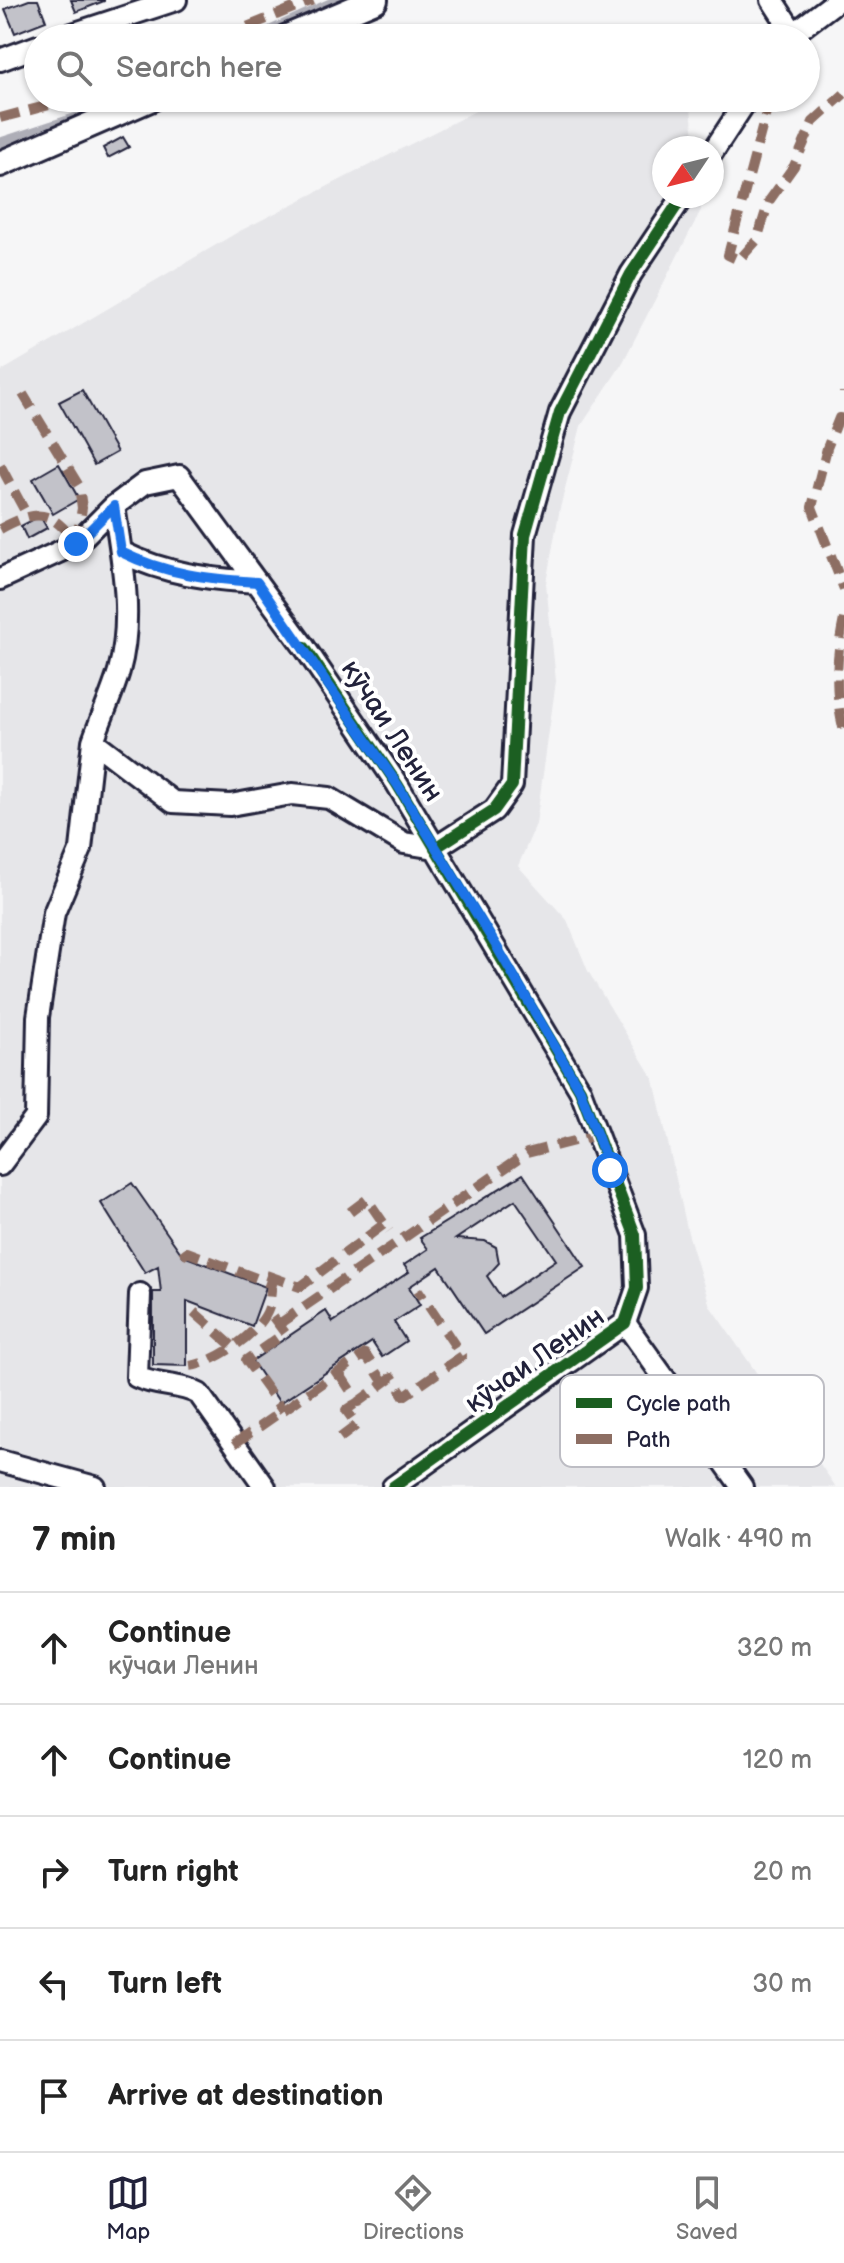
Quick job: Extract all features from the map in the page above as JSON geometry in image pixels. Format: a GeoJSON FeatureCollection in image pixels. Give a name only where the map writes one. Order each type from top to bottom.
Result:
{"type":"FeatureCollection","features":[{"type":"Feature","properties":{"kind":"main road"},"geometry":{"type":"LineString","coordinates":[[318,24],[375,0]]}},
{"type":"Feature","properties":{"kind":"main road"},"geometry":{"type":"LineString","coordinates":[[0,164],[120,112]]}},
{"type":"Feature","properties":{"kind":"street"},"geometry":{"type":"LineString","coordinates":[[103,24],[176,0]]}},
{"type":"Feature","properties":{"kind":"street"},"geometry":{"type":"LineString","coordinates":[[772,0],[784,24]]}},
{"type":"Feature","properties":{"kind":"street"},"geometry":{"type":"LineString","coordinates":[[805,24],[838,0]]}},
{"type":"Feature","properties":{"kind":"street"},"geometry":{"type":"LineString","coordinates":[[0,60],[24,51]]}},
{"type":"Feature","properties":{"kind":"street"},"geometry":{"type":"LineString","coordinates":[[723,136],[739,112]]}},
{"type":"Feature","properties":{"kind":"street"},"geometry":{"type":"LineString","coordinates":[[93,741],[173,802],[230,805],[292,794],[329,798],[404,843],[435,848],[494,810],[512,785],[525,535],[560,412],[631,274],[675,208]]}},
{"type":"Feature","properties":{"kind":"street","name":"кӯчаи Ленин"},"geometry":{"type":"LineString","coordinates":[[114,506],[145,483],[179,476],[305,648],[435,848],[580,1090],[635,1235],[637,1288],[625,1323],[393,1487]]}},
{"type":"Feature","properties":{"kind":"street"},"geometry":{"type":"LineString","coordinates":[[0,1165],[36,1117],[38,1017],[54,913],[81,849],[93,741],[119,670],[126,599],[114,506]]}},
{"type":"Feature","properties":{"kind":"street"},"geometry":{"type":"LineString","coordinates":[[0,579],[76,544],[114,506]]}},
{"type":"Feature","properties":{"kind":"street"},"geometry":{"type":"LineString","coordinates":[[121,552],[140,562],[198,579],[257,582]]}},
{"type":"Feature","properties":{"kind":"street"},"geometry":{"type":"LineString","coordinates":[[140,1294],[137,1377],[155,1385],[188,1387],[199,1394],[265,1487]]}},
{"type":"Feature","properties":{"kind":"street"},"geometry":{"type":"LineString","coordinates":[[625,1323],[662,1375]]}},
{"type":"Feature","properties":{"kind":"street"},"geometry":{"type":"LineString","coordinates":[[0,1461],[95,1487]]}},
{"type":"Feature","properties":{"kind":"street"},"geometry":{"type":"LineString","coordinates":[[728,1467],[742,1487]]}},
{"type":"Feature","properties":{"kind":"shaded area"},"geometry":{"type":"Polygon","coordinates":[[[474,112],[691,112],[694,136],[652,136],[652,208],[701,210],[622,364],[581,426],[560,508],[546,583],[556,681],[536,824],[518,866],[567,920],[588,971],[654,1080],[688,1233],[710,1306],[758,1375],[560,1375],[560,1467],[822,1467],[836,1487],[0,1487],[0,372],[238,232],[474,112]]]}},
{"type":"Feature","properties":{"kind":"building"},"geometry":{"type":"Polygon","coordinates":[[[38,0],[46,21],[24,24],[24,30],[15,33],[5,9],[38,0]]]}},
{"type":"Feature","properties":{"kind":"building"},"geometry":{"type":"Polygon","coordinates":[[[71,0],[104,0],[104,1],[76,12],[71,0]]]}},
{"type":"Feature","properties":{"kind":"building"},"geometry":{"type":"Polygon","coordinates":[[[123,137],[129,147],[108,158],[103,148],[123,137]]]}},
{"type":"Feature","properties":{"kind":"building"},"geometry":{"type":"Polygon","coordinates":[[[82,390],[117,452],[94,465],[59,402],[82,390]]]}},
{"type":"Feature","properties":{"kind":"building"},"geometry":{"type":"Polygon","coordinates":[[[59,464],[79,499],[53,514],[33,479],[59,464]]]}},
{"type":"Feature","properties":{"kind":"building"},"geometry":{"type":"Polygon","coordinates":[[[40,516],[47,528],[27,539],[21,526],[40,516]]]}},
{"type":"Feature","properties":{"kind":"building"},"geometry":{"type":"Polygon","coordinates":[[[523,1174],[585,1267],[484,1334],[439,1267],[409,1287],[420,1305],[394,1322],[406,1341],[382,1357],[372,1342],[280,1403],[252,1361],[326,1311],[333,1322],[409,1272],[404,1265],[428,1249],[420,1238],[523,1174]],[[515,1200],[456,1239],[485,1241],[496,1247],[499,1263],[487,1276],[501,1297],[556,1260],[515,1200]]]}},
{"type":"Feature","properties":{"kind":"building"},"geometry":{"type":"Polygon","coordinates":[[[132,1183],[183,1256],[266,1287],[252,1326],[187,1301],[187,1366],[153,1365],[153,1292],[161,1292],[158,1266],[145,1273],[101,1203],[132,1183]]]}},
{"type":"Feature","properties":{"kind":"waterway"},"geometry":{"type":"LineString","coordinates":[[290,24],[343,0]]}},
{"type":"Feature","properties":{"kind":"waterway"},"geometry":{"type":"LineString","coordinates":[[0,145],[76,120]]}},
{"type":"Feature","properties":{"kind":"marked path"},"geometry":{"type":"LineString","coordinates":[[254,24],[313,0]]}},
{"type":"Feature","properties":{"kind":"marked path"},"geometry":{"type":"LineString","coordinates":[[766,112],[728,255],[739,260],[757,240],[769,201],[794,166],[813,122],[844,94]]}},
{"type":"Feature","properties":{"kind":"marked path"},"geometry":{"type":"LineString","coordinates":[[0,118],[24,112]]}},
{"type":"Feature","properties":{"kind":"marked path"},"geometry":{"type":"LineString","coordinates":[[0,529],[24,518],[42,516],[59,524],[76,544],[82,508],[79,486],[23,394]]}},
{"type":"Feature","properties":{"kind":"marked path"},"geometry":{"type":"LineString","coordinates":[[844,419],[839,418],[827,448],[812,507],[844,589]]}},
{"type":"Feature","properties":{"kind":"marked path"},"geometry":{"type":"LineString","coordinates":[[0,465],[27,515]]}},
{"type":"Feature","properties":{"kind":"marked path"},"geometry":{"type":"LineString","coordinates":[[844,619],[837,675],[844,731]]}},
{"type":"Feature","properties":{"kind":"marked path"},"geometry":{"type":"LineString","coordinates":[[279,1324],[527,1153],[598,1135]]}},
{"type":"Feature","properties":{"kind":"marked path"},"geometry":{"type":"LineString","coordinates":[[350,1212],[367,1199],[389,1231]]}},
{"type":"Feature","properties":{"kind":"marked path"},"geometry":{"type":"LineString","coordinates":[[266,1275],[300,1287],[384,1224]]}},
{"type":"Feature","properties":{"kind":"marked path"},"geometry":{"type":"LineString","coordinates":[[182,1256],[187,1252],[272,1284],[268,1310],[255,1328],[235,1346],[190,1366]]}},
{"type":"Feature","properties":{"kind":"marked path"},"geometry":{"type":"LineString","coordinates":[[339,1373],[358,1402],[392,1377],[404,1396],[462,1356],[418,1290]]}},
{"type":"Feature","properties":{"kind":"marked path"},"geometry":{"type":"LineString","coordinates":[[194,1312],[238,1351]]}},
{"type":"Feature","properties":{"kind":"marked path"},"geometry":{"type":"LineString","coordinates":[[273,1317],[285,1333],[246,1360],[283,1411]]}},
{"type":"Feature","properties":{"kind":"marked path"},"geometry":{"type":"LineString","coordinates":[[234,1444],[365,1354],[384,1383]]}},
{"type":"Feature","properties":{"kind":"marked path"},"geometry":{"type":"LineString","coordinates":[[340,1438],[357,1425],[346,1410],[358,1402]]}},
{"type":"Feature","properties":{"kind":"cycle path"},"geometry":{"type":"LineString","coordinates":[[435,848],[494,810],[512,785],[525,535],[560,412],[631,274],[675,208]]}},
{"type":"Feature","properties":{"kind":"cycle path"},"geometry":{"type":"LineString","coordinates":[[305,648],[397,784],[580,1090],[635,1235],[637,1288],[625,1323],[393,1487]]}},
{"type":"Feature","properties":{"kind":"route"},"geometry":{"type":"LineString","coordinates":[[76,544],[114,506],[121,552],[140,562],[198,579],[257,582],[397,784],[497,947],[580,1090],[610,1170]]}}]}
